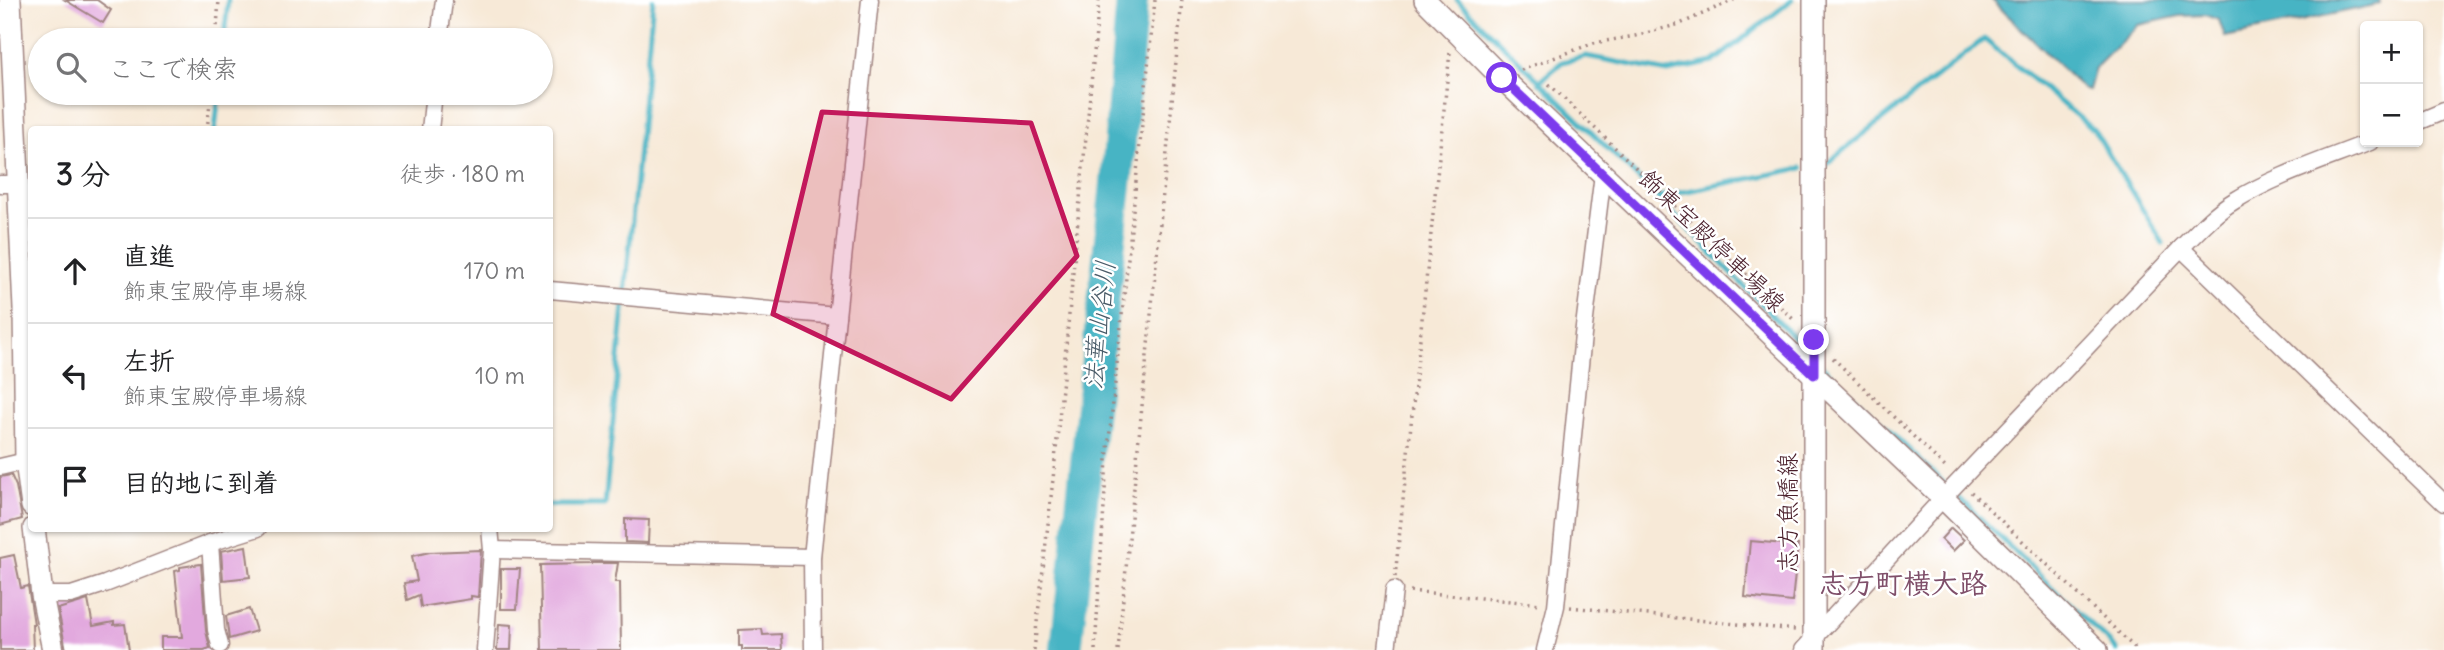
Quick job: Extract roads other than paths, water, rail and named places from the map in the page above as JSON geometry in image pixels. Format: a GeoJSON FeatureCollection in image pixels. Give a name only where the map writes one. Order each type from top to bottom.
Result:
{"type":"FeatureCollection","features":[{"type":"Feature","properties":{"kind":"main road"},"geometry":{"type":"LineString","coordinates":[[10,0],[9,184],[24,309],[28,476]]}},
{"type":"Feature","properties":{"kind":"main road","name":"飾東宝殿停車場線"},"geometry":{"type":"LineString","coordinates":[[1425,0],[1603,174],[1814,356]]}},
{"type":"Feature","properties":{"kind":"main road","name":"飾東宝殿停車場線"},"geometry":{"type":"LineString","coordinates":[[1814,0],[1814,356]]}},
{"type":"Feature","properties":{"kind":"main road"},"geometry":{"type":"LineString","coordinates":[[1814,356],[1953,488],[2097,650]]}},
{"type":"Feature","properties":{"kind":"main road","name":"志方魚橋線"},"geometry":{"type":"LineString","coordinates":[[1810,646],[1814,356]]}},
{"type":"Feature","properties":{"kind":"main road"},"geometry":{"type":"LineString","coordinates":[[34,532],[42,596],[53,650]]}},
{"type":"Feature","properties":{"kind":"street"},"geometry":{"type":"LineString","coordinates":[[440,28],[444,0]]}},
{"type":"Feature","properties":{"kind":"street"},"geometry":{"type":"LineString","coordinates":[[813,650],[812,558],[870,0]]}},
{"type":"Feature","properties":{"kind":"street"},"geometry":{"type":"LineString","coordinates":[[430,126],[433,105]]}},
{"type":"Feature","properties":{"kind":"street"},"geometry":{"type":"LineString","coordinates":[[2423,120],[2444,111]]}},
{"type":"Feature","properties":{"kind":"street"},"geometry":{"type":"LineString","coordinates":[[1810,646],[1953,488],[2181,248],[2232,202],[2254,190],[2360,146]]}},
{"type":"Feature","properties":{"kind":"street"},"geometry":{"type":"LineString","coordinates":[[1545,650],[1556,606],[1583,335],[1603,174]]}},
{"type":"Feature","properties":{"kind":"street"},"geometry":{"type":"LineString","coordinates":[[2181,248],[2444,503]]}},
{"type":"Feature","properties":{"kind":"street"},"geometry":{"type":"LineString","coordinates":[[553,290],[836,316]]}},
{"type":"Feature","properties":{"kind":"street"},"geometry":{"type":"LineString","coordinates":[[0,467],[26,461]]}},
{"type":"Feature","properties":{"kind":"street"},"geometry":{"type":"LineString","coordinates":[[42,596],[71,595],[245,532]]}},
{"type":"Feature","properties":{"kind":"street"},"geometry":{"type":"LineString","coordinates":[[485,650],[492,550],[490,532]]}},
{"type":"Feature","properties":{"kind":"street"},"geometry":{"type":"LineString","coordinates":[[210,543],[216,630],[220,645]]}},
{"type":"Feature","properties":{"kind":"street"},"geometry":{"type":"LineString","coordinates":[[492,550],[812,558]]}},
{"type":"Feature","properties":{"kind":"street"},"geometry":{"type":"LineString","coordinates":[[1387,650],[1394,590]]}},
{"type":"Feature","properties":{"kind":"water"},"geometry":{"type":"Polygon","coordinates":[[[1992,0],[2379,0],[2380,4],[2225,37],[2219,20],[2205,15],[2180,16],[2138,25],[2095,68],[2089,90],[2082,88],[1992,0]]]}},
{"type":"Feature","properties":{"kind":"waterway"},"geometry":{"type":"LineString","coordinates":[[225,28],[228,0]]}},
{"type":"Feature","properties":{"kind":"waterway"},"geometry":{"type":"LineString","coordinates":[[553,505],[605,505],[653,0]]}},
{"type":"Feature","properties":{"kind":"waterway","name":"法華山谷川"},"geometry":{"type":"LineString","coordinates":[[1066,650],[1117,175],[1132,0]]}},
{"type":"Feature","properties":{"kind":"waterway"},"geometry":{"type":"LineString","coordinates":[[1457,0],[1657,197],[1807,351]]}},
{"type":"Feature","properties":{"kind":"waterway"},"geometry":{"type":"LineString","coordinates":[[1539,82],[1562,62],[1586,56],[1668,72],[1713,62],[1792,0]]}},
{"type":"Feature","properties":{"kind":"waterway"},"geometry":{"type":"LineString","coordinates":[[1826,164],[1984,39],[2094,130],[2163,243]]}},
{"type":"Feature","properties":{"kind":"waterway"},"geometry":{"type":"LineString","coordinates":[[215,126],[218,105]]}},
{"type":"Feature","properties":{"kind":"waterway"},"geometry":{"type":"LineString","coordinates":[[1657,197],[1802,168]]}},
{"type":"Feature","properties":{"kind":"waterway"},"geometry":{"type":"LineString","coordinates":[[1819,363],[2117,650]]}},
{"type":"Feature","properties":{"kind":"district","name":"志方町横大路"},"geometry":{"type":"Point","coordinates":[1903,583]}}]}
